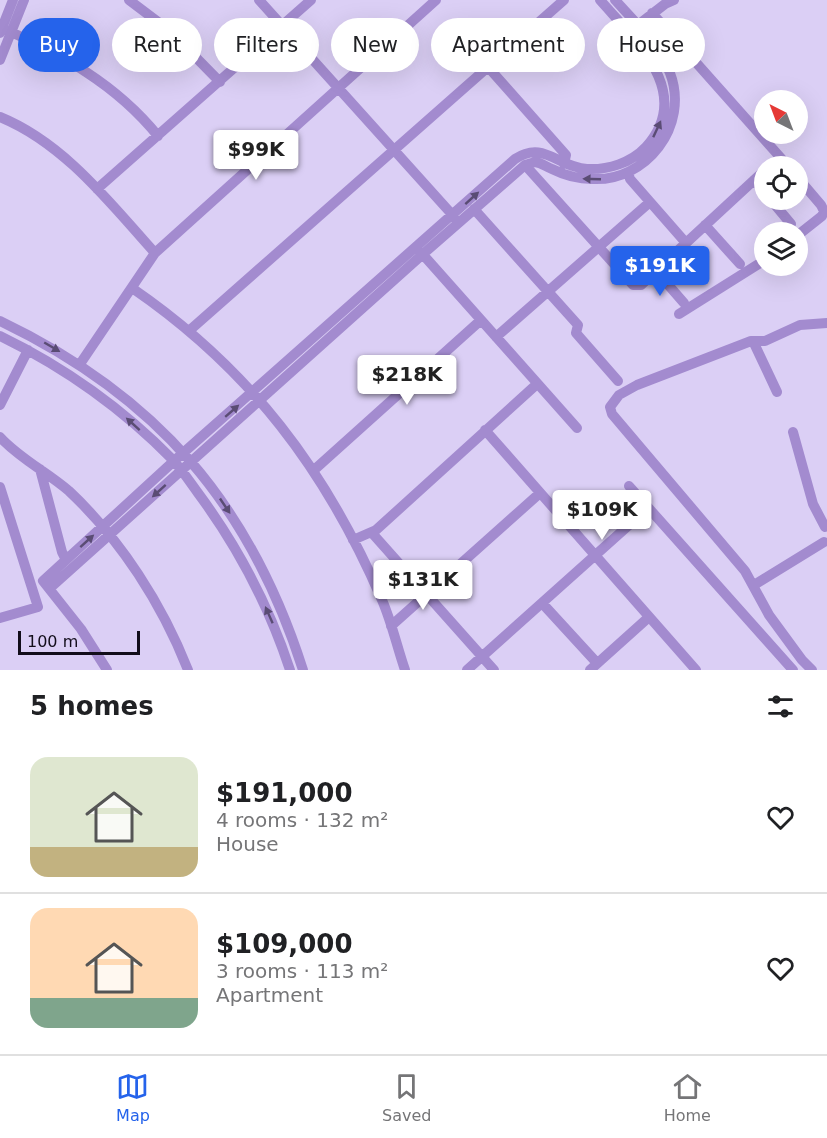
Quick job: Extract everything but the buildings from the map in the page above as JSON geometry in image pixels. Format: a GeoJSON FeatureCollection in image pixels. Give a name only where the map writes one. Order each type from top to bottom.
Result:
{"type":"FeatureCollection","features":[{"type":"Feature","properties":{"kind":"street"},"geometry":{"type":"LineString","coordinates":[[0,60],[4,31],[13,0]]}},
{"type":"Feature","properties":{"kind":"street"},"geometry":{"type":"LineString","coordinates":[[4,31],[24,0]]}},
{"type":"Feature","properties":{"kind":"street"},"geometry":{"type":"LineString","coordinates":[[129,0],[170,31],[220,82]]}},
{"type":"Feature","properties":{"kind":"street"},"geometry":{"type":"LineString","coordinates":[[259,0],[276,18]]}},
{"type":"Feature","properties":{"kind":"street"},"geometry":{"type":"LineString","coordinates":[[290,18],[311,0]]}},
{"type":"Feature","properties":{"kind":"street"},"geometry":{"type":"LineString","coordinates":[[80,364],[155,253],[436,0]]}},
{"type":"Feature","properties":{"kind":"street"},"geometry":{"type":"LineString","coordinates":[[544,18],[564,0]]}},
{"type":"Feature","properties":{"kind":"street"},"geometry":{"type":"LineString","coordinates":[[47,585],[66,560],[182,471],[188,457],[456,219],[524,153],[541,152],[564,164],[596,169],[625,162],[642,152],[659,129],[664,93],[656,69],[631,35],[600,0]]}},
{"type":"Feature","properties":{"kind":"street"},"geometry":{"type":"LineString","coordinates":[[615,0],[632,18]]}},
{"type":"Feature","properties":{"kind":"street"},"geometry":{"type":"LineString","coordinates":[[646,18],[664,4],[674,0]]}},
{"type":"Feature","properties":{"kind":"street"},"geometry":{"type":"LineString","coordinates":[[652,13],[779,156]]}},
{"type":"Feature","properties":{"kind":"street"},"geometry":{"type":"LineString","coordinates":[[4,31],[61,56],[97,79],[125,102],[158,136]]}},
{"type":"Feature","properties":{"kind":"street"},"geometry":{"type":"LineString","coordinates":[[319,65],[456,219]]}},
{"type":"Feature","properties":{"kind":"street"},"geometry":{"type":"LineString","coordinates":[[97,189],[231,72]]}},
{"type":"Feature","properties":{"kind":"street"},"geometry":{"type":"LineString","coordinates":[[190,330],[482,72]]}},
{"type":"Feature","properties":{"kind":"street"},"geometry":{"type":"LineString","coordinates":[[492,72],[566,156],[564,164]]}},
{"type":"Feature","properties":{"kind":"street"},"geometry":{"type":"LineString","coordinates":[[456,219],[474,209],[525,165],[535,162],[569,176],[592,180],[606,179],[628,172],[648,160],[662,143],[672,121],[674,91],[669,72]]}},
{"type":"Feature","properties":{"kind":"street"},"geometry":{"type":"LineString","coordinates":[[0,117],[49,146],[97,189],[155,253]]}},
{"type":"Feature","properties":{"kind":"street"},"geometry":{"type":"LineString","coordinates":[[525,165],[633,285],[641,285],[657,272],[754,180]]}},
{"type":"Feature","properties":{"kind":"street"},"geometry":{"type":"LineString","coordinates":[[628,172],[630,179],[686,243]]}},
{"type":"Feature","properties":{"kind":"street"},"geometry":{"type":"LineString","coordinates":[[808,190],[824,211],[822,216],[808,227]]}},
{"type":"Feature","properties":{"kind":"street"},"geometry":{"type":"LineString","coordinates":[[496,337],[650,202]]}},
{"type":"Feature","properties":{"kind":"street"},"geometry":{"type":"LineString","coordinates":[[474,209],[578,325],[576,333],[618,381]]}},
{"type":"Feature","properties":{"kind":"street"},"geometry":{"type":"LineString","coordinates":[[780,210],[790,222]]}},
{"type":"Feature","properties":{"kind":"street"},"geometry":{"type":"LineString","coordinates":[[705,225],[740,264]]}},
{"type":"Feature","properties":{"kind":"street"},"geometry":{"type":"LineString","coordinates":[[419,251],[577,428]]}},
{"type":"Feature","properties":{"kind":"street"},"geometry":{"type":"LineString","coordinates":[[679,314],[754,267]]}},
{"type":"Feature","properties":{"kind":"street"},"geometry":{"type":"LineString","coordinates":[[657,272],[684,303]]}},
{"type":"Feature","properties":{"kind":"street"},"geometry":{"type":"LineString","coordinates":[[132,288],[190,330],[256,396],[314,470],[353,540],[383,603],[405,670]]}},
{"type":"Feature","properties":{"kind":"street"},"geometry":{"type":"LineString","coordinates":[[314,470],[481,320]]}},
{"type":"Feature","properties":{"kind":"street"},"geometry":{"type":"LineString","coordinates":[[0,321],[35,337],[105,382],[140,411],[188,457],[244,535],[264,570],[303,670]]}},
{"type":"Feature","properties":{"kind":"street"},"geometry":{"type":"LineString","coordinates":[[812,670],[769,615],[745,571],[612,414],[610,408],[619,395],[637,385],[753,341],[765,341],[800,325],[827,323]]}},
{"type":"Feature","properties":{"kind":"street"},"geometry":{"type":"LineString","coordinates":[[0,336],[28,350],[90,388],[174,461],[236,547],[268,613],[290,670]]}},
{"type":"Feature","properties":{"kind":"street"},"geometry":{"type":"LineString","coordinates":[[753,341],[777,392]]}},
{"type":"Feature","properties":{"kind":"street"},"geometry":{"type":"LineString","coordinates":[[0,405],[28,350]]}},
{"type":"Feature","properties":{"kind":"street"},"geometry":{"type":"LineString","coordinates":[[353,540],[372,533],[537,384]]}},
{"type":"Feature","properties":{"kind":"street"},"geometry":{"type":"LineString","coordinates":[[485,430],[696,670]]}},
{"type":"Feature","properties":{"kind":"street"},"geometry":{"type":"LineString","coordinates":[[754,585],[825,544],[826,524],[813,504],[793,432]]}},
{"type":"Feature","properties":{"kind":"street"},"geometry":{"type":"LineString","coordinates":[[0,437],[66,489],[91,512],[154,599],[188,670]]}},
{"type":"Feature","properties":{"kind":"street"},"geometry":{"type":"LineString","coordinates":[[47,585],[106,531],[174,461],[188,457]]}},
{"type":"Feature","properties":{"kind":"street"},"geometry":{"type":"LineString","coordinates":[[40,469],[66,560]]}},
{"type":"Feature","properties":{"kind":"street"},"geometry":{"type":"LineString","coordinates":[[629,486],[793,670]]}},
{"type":"Feature","properties":{"kind":"street"},"geometry":{"type":"LineString","coordinates":[[0,488],[38,607],[0,618]]}},
{"type":"Feature","properties":{"kind":"street"},"geometry":{"type":"LineString","coordinates":[[391,626],[540,493]]}},
{"type":"Feature","properties":{"kind":"street"},"geometry":{"type":"LineString","coordinates":[[467,670],[648,508]]}},
{"type":"Feature","properties":{"kind":"street"},"geometry":{"type":"LineString","coordinates":[[372,533],[494,670]]}},
{"type":"Feature","properties":{"kind":"street"},"geometry":{"type":"LineString","coordinates":[[47,585],[81,629],[107,670]]}},
{"type":"Feature","properties":{"kind":"street"},"geometry":{"type":"LineString","coordinates":[[542,603],[594,667],[649,617]]}}]}
